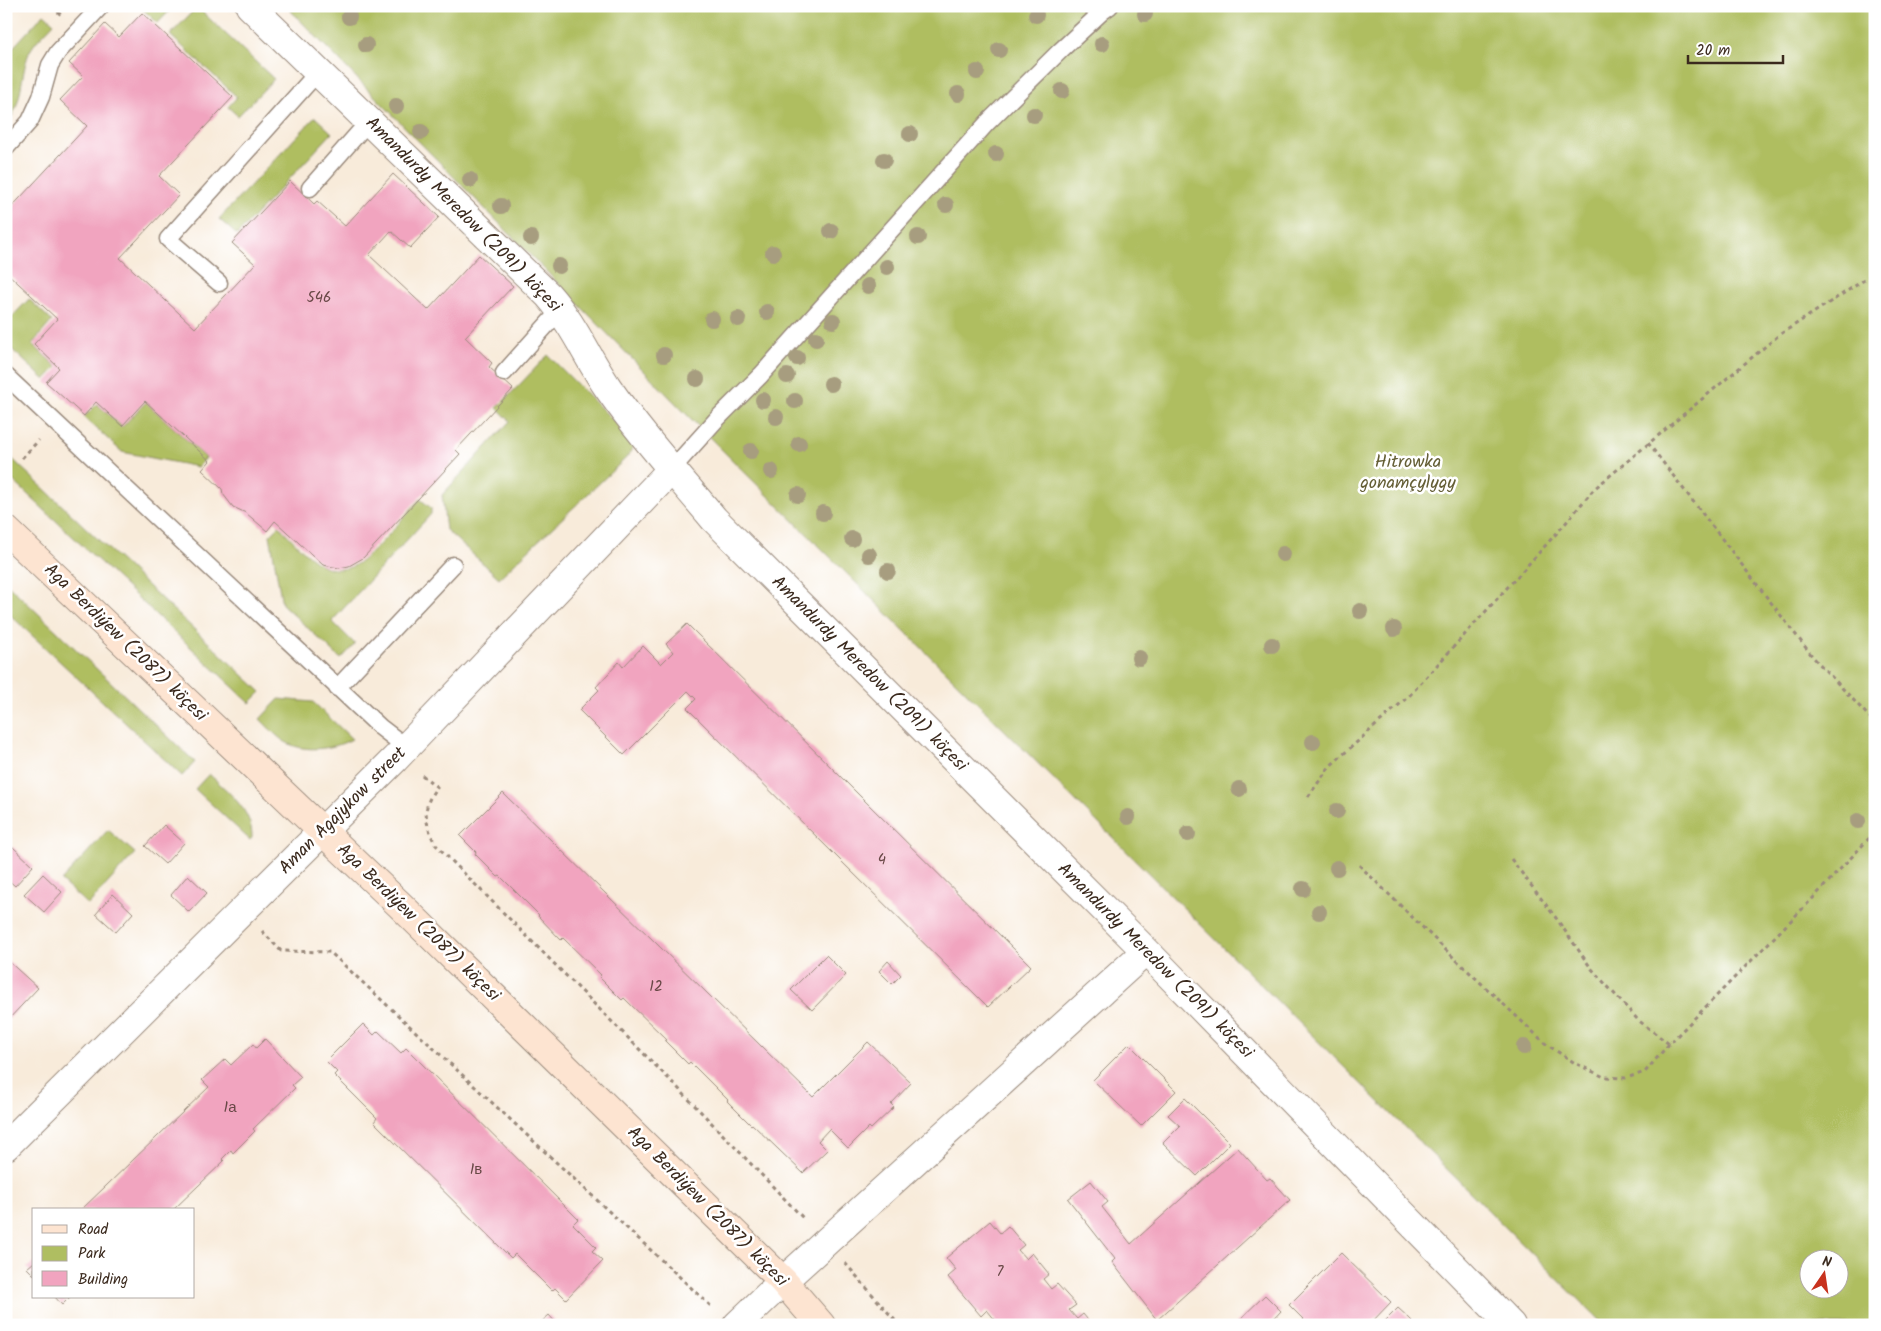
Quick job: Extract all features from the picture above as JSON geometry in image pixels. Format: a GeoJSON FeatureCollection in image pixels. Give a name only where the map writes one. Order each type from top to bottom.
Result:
{"type":"FeatureCollection","features":[{"type":"Feature","properties":{"kind":"street","name":"Amandurdy Meredow (2091) köçesi"},"geometry":{"type":"LineString","coordinates":[[250,6],[561,309],[608,388],[672,469],[714,518],[1146,951],[1511,1325]]}},
{"type":"Feature","properties":{"kind":"street","name":"Aman Agajykow street"},"geometry":{"type":"LineString","coordinates":[[6,1146],[323,832],[672,469]]}},
{"type":"Feature","properties":{"kind":"street","name":"Aga Berdiýew (2087) köçesi"},"geometry":{"type":"LineString","coordinates":[[6,530],[400,904],[783,1281],[821,1325]]}},
{"type":"Feature","properties":{"kind":"street"},"geometry":{"type":"LineString","coordinates":[[737,1325],[1146,951]]}},
{"type":"Feature","properties":{"kind":"lane"},"geometry":{"type":"LineString","coordinates":[[6,148],[30,121],[36,111],[50,65],[58,52],[101,6]]}},
{"type":"Feature","properties":{"kind":"lane"},"geometry":{"type":"LineString","coordinates":[[672,469],[716,420],[761,375],[988,122],[1061,50],[1110,6]]}},
{"type":"Feature","properties":{"kind":"lane"},"geometry":{"type":"LineString","coordinates":[[219,283],[168,239],[318,72]]}},
{"type":"Feature","properties":{"kind":"lane"},"geometry":{"type":"LineString","coordinates":[[310,188],[369,121]]}},
{"type":"Feature","properties":{"kind":"lane"},"geometry":{"type":"LineString","coordinates":[[504,373],[561,309]]}},
{"type":"Feature","properties":{"kind":"lane"},"geometry":{"type":"LineString","coordinates":[[6,376],[380,727],[406,747]]}},
{"type":"Feature","properties":{"kind":"lane"},"geometry":{"type":"LineString","coordinates":[[338,688],[453,565]]}},
{"type":"Feature","properties":{"kind":"path"},"geometry":{"type":"LineString","coordinates":[[1308,797],[1330,766],[1410,695],[1564,525],[1594,489],[1780,335],[1875,273]]}},
{"type":"Feature","properties":{"kind":"path"},"geometry":{"type":"LineString","coordinates":[[22,458],[43,436]]}},
{"type":"Feature","properties":{"kind":"path"},"geometry":{"type":"LineString","coordinates":[[1648,443],[1813,656],[1875,723]]}},
{"type":"Feature","properties":{"kind":"path"},"geometry":{"type":"LineString","coordinates":[[421,775],[437,787],[429,797],[426,812],[427,828],[435,844],[676,1086],[826,1242],[899,1325]]}},
{"type":"Feature","properties":{"kind":"path"},"geometry":{"type":"LineString","coordinates":[[1360,865],[1452,956],[1546,1044],[1575,1063],[1604,1077],[1626,1078],[1645,1072],[1669,1044],[1815,896],[1875,832]]}},
{"type":"Feature","properties":{"kind":"path"},"geometry":{"type":"LineString","coordinates":[[1511,859],[1591,968],[1638,1020],[1669,1044]]}},
{"type":"Feature","properties":{"kind":"path"},"geometry":{"type":"LineString","coordinates":[[257,926],[281,951],[330,952],[712,1307]]}},
{"type":"Feature","properties":{"kind":"green space"},"geometry":{"type":"Polygon","coordinates":[[[139,6],[174,6],[158,23],[139,6]]]}},
{"type":"Feature","properties":{"kind":"green space","name":"Hitrowka gonamçylygy"},"geometry":{"type":"Polygon","coordinates":[[[286,6],[1875,6],[1875,1325],[1604,1325],[696,424],[286,6]]]}},
{"type":"Feature","properties":{"kind":"green space"},"geometry":{"type":"Polygon","coordinates":[[[197,7],[274,79],[238,116],[228,107],[237,97],[170,35],[197,7]]]}},
{"type":"Feature","properties":{"kind":"green space"},"geometry":{"type":"Polygon","coordinates":[[[44,14],[54,23],[37,41],[29,53],[19,99],[7,123],[6,55],[44,14]]]}},
{"type":"Feature","properties":{"kind":"green space"},"geometry":{"type":"Polygon","coordinates":[[[315,117],[332,133],[237,235],[219,219],[315,117]]]}},
{"type":"Feature","properties":{"kind":"green space"},"geometry":{"type":"Polygon","coordinates":[[[29,299],[52,321],[32,344],[57,367],[45,380],[6,344],[6,323],[29,299]]]}},
{"type":"Feature","properties":{"kind":"green space"},"geometry":{"type":"Polygon","coordinates":[[[548,355],[628,435],[632,441],[632,446],[626,458],[499,578],[446,530],[442,495],[510,421],[497,408],[548,355]]]}},
{"type":"Feature","properties":{"kind":"green space"},"geometry":{"type":"Polygon","coordinates":[[[146,402],[206,458],[198,467],[122,452],[84,417],[97,404],[122,427],[146,402]]]}},
{"type":"Feature","properties":{"kind":"green space"},"geometry":{"type":"Polygon","coordinates":[[[6,453],[261,692],[250,703],[6,474],[6,453]]]}},
{"type":"Feature","properties":{"kind":"green space"},"geometry":{"type":"Polygon","coordinates":[[[420,499],[431,508],[431,514],[332,621],[355,644],[341,659],[282,604],[270,535],[279,526],[305,552],[322,565],[334,569],[347,568],[363,560],[420,499]]]}},
{"type":"Feature","properties":{"kind":"green space"},"geometry":{"type":"Polygon","coordinates":[[[6,583],[195,762],[182,776],[6,611],[6,583]]]}},
{"type":"Feature","properties":{"kind":"green space"},"geometry":{"type":"Polygon","coordinates":[[[279,699],[313,702],[352,739],[335,746],[316,749],[289,744],[275,734],[260,719],[279,699]]]}},
{"type":"Feature","properties":{"kind":"green space"},"geometry":{"type":"Polygon","coordinates":[[[209,774],[231,794],[244,810],[251,828],[252,838],[250,840],[195,789],[209,774]]]}},
{"type":"Feature","properties":{"kind":"green space"},"geometry":{"type":"Polygon","coordinates":[[[108,830],[135,853],[88,905],[61,881],[108,830]]]}},
{"type":"Feature","properties":{"kind":"building"},"geometry":{"type":"Polygon","coordinates":[[[142,13],[233,97],[159,176],[179,195],[120,258],[195,328],[255,264],[232,243],[290,181],[314,204],[317,201],[345,226],[393,174],[439,217],[410,248],[391,231],[369,255],[428,310],[479,255],[513,286],[465,337],[492,363],[489,367],[513,389],[456,450],[460,454],[363,558],[349,566],[339,568],[323,565],[275,521],[267,531],[246,513],[233,507],[223,494],[222,489],[202,470],[210,461],[145,401],[122,426],[96,402],[84,416],[46,382],[59,368],[34,344],[57,319],[6,272],[6,213],[87,126],[60,100],[83,76],[69,63],[105,24],[119,37],[142,13]]]}},
{"type":"Feature","properties":{"kind":"building"},"geometry":{"type":"Polygon","coordinates":[[[687,624],[1031,966],[988,1007],[687,708],[696,699],[688,691],[624,755],[579,710],[599,690],[596,687],[619,662],[623,667],[643,646],[661,664],[673,652],[666,644],[687,624]]]}},
{"type":"Feature","properties":{"kind":"building"},"geometry":{"type":"Polygon","coordinates":[[[503,793],[813,1097],[868,1042],[911,1083],[891,1104],[894,1107],[871,1129],[869,1127],[848,1148],[829,1129],[818,1141],[827,1150],[803,1173],[751,1125],[690,1062],[688,1064],[665,1041],[667,1040],[624,998],[622,1000],[599,977],[601,975],[563,938],[561,940],[500,876],[498,877],[475,854],[476,852],[460,836],[503,793]]]}},
{"type":"Feature","properties":{"kind":"building"},"geometry":{"type":"Polygon","coordinates":[[[164,825],[184,843],[165,864],[145,846],[164,825]]]}},
{"type":"Feature","properties":{"kind":"building"},"geometry":{"type":"Polygon","coordinates":[[[13,847],[33,866],[15,886],[6,878],[6,854],[13,847]]]}},
{"type":"Feature","properties":{"kind":"building"},"geometry":{"type":"Polygon","coordinates":[[[43,874],[62,892],[44,912],[24,894],[43,874]]]}},
{"type":"Feature","properties":{"kind":"building"},"geometry":{"type":"Polygon","coordinates":[[[188,875],[207,893],[189,912],[171,895],[188,875]]]}},
{"type":"Feature","properties":{"kind":"building"},"geometry":{"type":"Polygon","coordinates":[[[113,894],[133,913],[116,932],[96,914],[113,894]]]}},
{"type":"Feature","properties":{"kind":"building"},"geometry":{"type":"Polygon","coordinates":[[[826,955],[846,975],[812,1010],[791,990],[826,955]]]}},
{"type":"Feature","properties":{"kind":"building"},"geometry":{"type":"Polygon","coordinates":[[[6,959],[38,988],[6,1022],[6,959]]]}},
{"type":"Feature","properties":{"kind":"building"},"geometry":{"type":"Polygon","coordinates":[[[888,961],[901,975],[892,984],[879,971],[888,961]]]}},
{"type":"Feature","properties":{"kind":"building"},"geometry":{"type":"Polygon","coordinates":[[[363,1024],[374,1035],[378,1031],[401,1053],[406,1048],[578,1219],[573,1224],[596,1247],[592,1251],[603,1261],[566,1299],[555,1288],[552,1291],[515,1254],[511,1258],[374,1122],[377,1118],[334,1075],[337,1072],[326,1061],[363,1024]]]}},
{"type":"Feature","properties":{"kind":"building"},"geometry":{"type":"Polygon","coordinates":[[[265,1039],[301,1077],[292,1085],[295,1088],[253,1129],[255,1131],[233,1153],[231,1150],[222,1159],[224,1161],[175,1208],[83,1208],[209,1087],[202,1080],[225,1059],[231,1065],[253,1044],[256,1048],[265,1039]]]}},
{"type":"Feature","properties":{"kind":"building"},"geometry":{"type":"Polygon","coordinates":[[[1129,1044],[1176,1091],[1141,1126],[1093,1080],[1129,1044]]]}},
{"type":"Feature","properties":{"kind":"building"},"geometry":{"type":"Polygon","coordinates":[[[1185,1098],[1230,1143],[1197,1176],[1163,1143],[1180,1126],[1168,1115],[1185,1098]]]}},
{"type":"Feature","properties":{"kind":"building"},"geometry":{"type":"Polygon","coordinates":[[[1238,1148],[1267,1180],[1270,1178],[1290,1200],[1157,1320],[1112,1262],[1115,1259],[1068,1199],[1091,1181],[1108,1202],[1102,1207],[1131,1244],[1238,1148]]]}},
{"type":"Feature","properties":{"kind":"building"},"geometry":{"type":"Polygon","coordinates":[[[990,1221],[1000,1233],[1008,1226],[1024,1245],[1018,1250],[1026,1259],[1032,1253],[1049,1274],[1043,1279],[1051,1289],[1057,1284],[1076,1305],[1069,1310],[1077,1319],[1083,1314],[1092,1325],[991,1325],[996,1321],[987,1310],[981,1316],[948,1277],[956,1270],[946,1258],[990,1221]]]}},
{"type":"Feature","properties":{"kind":"building"},"geometry":{"type":"Polygon","coordinates":[[[1341,1253],[1391,1302],[1369,1325],[1302,1325],[1304,1320],[1289,1305],[1341,1253]]]}},
{"type":"Feature","properties":{"kind":"building"},"geometry":{"type":"Polygon","coordinates":[[[32,1264],[32,1273],[27,1268],[32,1264]]]}},
{"type":"Feature","properties":{"kind":"building"},"geometry":{"type":"Polygon","coordinates":[[[1265,1295],[1281,1311],[1268,1325],[1238,1325],[1236,1323],[1265,1295]]]}},
{"type":"Feature","properties":{"kind":"building"},"geometry":{"type":"Polygon","coordinates":[[[56,1298],[69,1298],[62,1305],[56,1298]]]}},
{"type":"Feature","properties":{"kind":"building"},"geometry":{"type":"Polygon","coordinates":[[[1398,1308],[1409,1318],[1416,1325],[1381,1325],[1398,1308]]]}},
{"type":"Feature","properties":{"kind":"building"},"geometry":{"type":"Polygon","coordinates":[[[549,1315],[558,1325],[533,1325],[537,1322],[539,1324],[549,1315]]]}}]}
